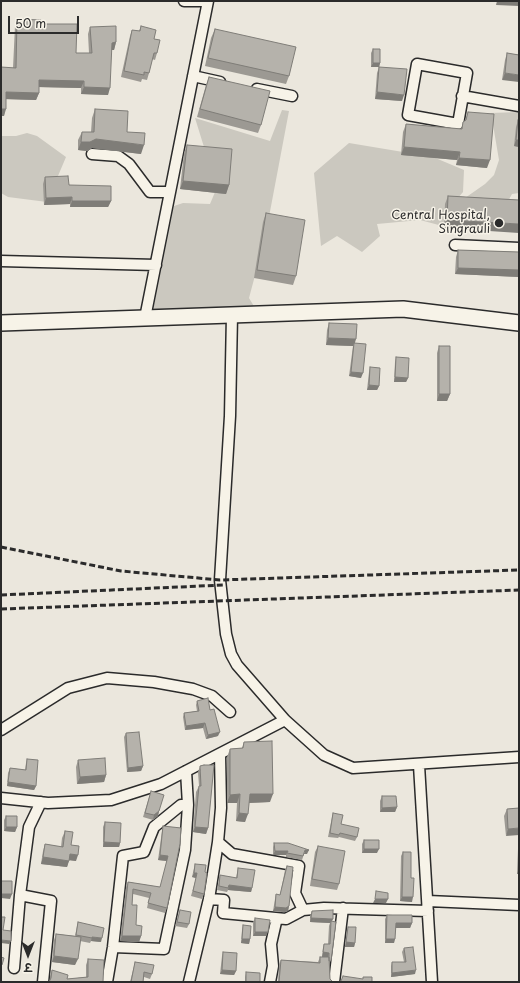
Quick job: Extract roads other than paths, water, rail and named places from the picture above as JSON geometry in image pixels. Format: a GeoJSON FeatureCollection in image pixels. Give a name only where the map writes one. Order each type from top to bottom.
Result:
{"type":"FeatureCollection","features":[{"type":"Feature","properties":{"kind":"main road"},"geometry":{"type":"LineString","coordinates":[[1,323],[403,309],[519,323]]}},
{"type":"Feature","properties":{"kind":"street"},"geometry":{"type":"LineString","coordinates":[[145,318],[208,1],[184,1]]}},
{"type":"Feature","properties":{"kind":"street"},"geometry":{"type":"LineString","coordinates":[[417,64],[466,73],[462,96],[458,124],[408,115],[417,64]]}},
{"type":"Feature","properties":{"kind":"street"},"geometry":{"type":"LineString","coordinates":[[193,76],[231,84]]}},
{"type":"Feature","properties":{"kind":"street"},"geometry":{"type":"LineString","coordinates":[[246,87],[292,96]]}},
{"type":"Feature","properties":{"kind":"street"},"geometry":{"type":"LineString","coordinates":[[462,96],[519,106]]}},
{"type":"Feature","properties":{"kind":"street"},"geometry":{"type":"LineString","coordinates":[[92,154],[118,156],[129,164],[150,192],[170,192]]}},
{"type":"Feature","properties":{"kind":"street"},"geometry":{"type":"LineString","coordinates":[[455,245],[519,248]]}},
{"type":"Feature","properties":{"kind":"street"},"geometry":{"type":"LineString","coordinates":[[1,261],[156,265]]}},
{"type":"Feature","properties":{"kind":"street"},"geometry":{"type":"LineString","coordinates":[[232,315],[230,416],[220,580],[226,634],[230,654],[285,720],[324,755],[353,768],[420,765],[519,757]]}},
{"type":"Feature","properties":{"kind":"street"},"geometry":{"type":"LineString","coordinates":[[1,730],[68,688],[108,678],[154,682],[193,689],[212,696],[230,712]]}},
{"type":"Feature","properties":{"kind":"street"},"geometry":{"type":"LineString","coordinates":[[1,798],[41,802],[111,800],[161,784],[285,720]]}},
{"type":"Feature","properties":{"kind":"street"},"geometry":{"type":"LineString","coordinates":[[189,982],[210,899],[218,842],[221,808],[220,754]]}},
{"type":"Feature","properties":{"kind":"street"},"geometry":{"type":"LineString","coordinates":[[420,765],[432,982]]}},
{"type":"Feature","properties":{"kind":"street"},"geometry":{"type":"LineString","coordinates":[[113,947],[164,949],[185,850],[188,805],[186,771]]}},
{"type":"Feature","properties":{"kind":"street"},"geometry":{"type":"LineString","coordinates":[[14,968],[20,895],[29,828],[41,802]]}},
{"type":"Feature","properties":{"kind":"street"},"geometry":{"type":"LineString","coordinates":[[107,982],[113,947],[123,856],[144,852],[154,826],[181,805],[188,805]]}},
{"type":"Feature","properties":{"kind":"street"},"geometry":{"type":"LineString","coordinates":[[218,842],[232,854],[299,866],[295,893],[302,910]]}},
{"type":"Feature","properties":{"kind":"street"},"geometry":{"type":"LineString","coordinates":[[20,895],[51,901],[42,982]]}},
{"type":"Feature","properties":{"kind":"street"},"geometry":{"type":"LineString","coordinates":[[210,899],[224,900],[224,913],[286,919],[302,910],[519,905]]}},
{"type":"Feature","properties":{"kind":"street"},"geometry":{"type":"LineString","coordinates":[[334,982],[343,908]]}},
{"type":"Feature","properties":{"kind":"street"},"geometry":{"type":"LineString","coordinates":[[270,982],[273,966],[271,944],[276,922]]}},
{"type":"Feature","properties":{"kind":"railway"},"geometry":{"type":"LineString","coordinates":[[1,547],[121,571],[220,580],[519,570]]}},
{"type":"Feature","properties":{"kind":"railway"},"geometry":{"type":"LineString","coordinates":[[1,595],[223,585]]}},
{"type":"Feature","properties":{"kind":"railway"},"geometry":{"type":"LineString","coordinates":[[1,609],[519,590]]}},
{"type":"Feature","properties":{"kind":"place","name":"Central Hospital, Singrauli"},"geometry":{"type":"Point","coordinates":[499,223]}}]}
